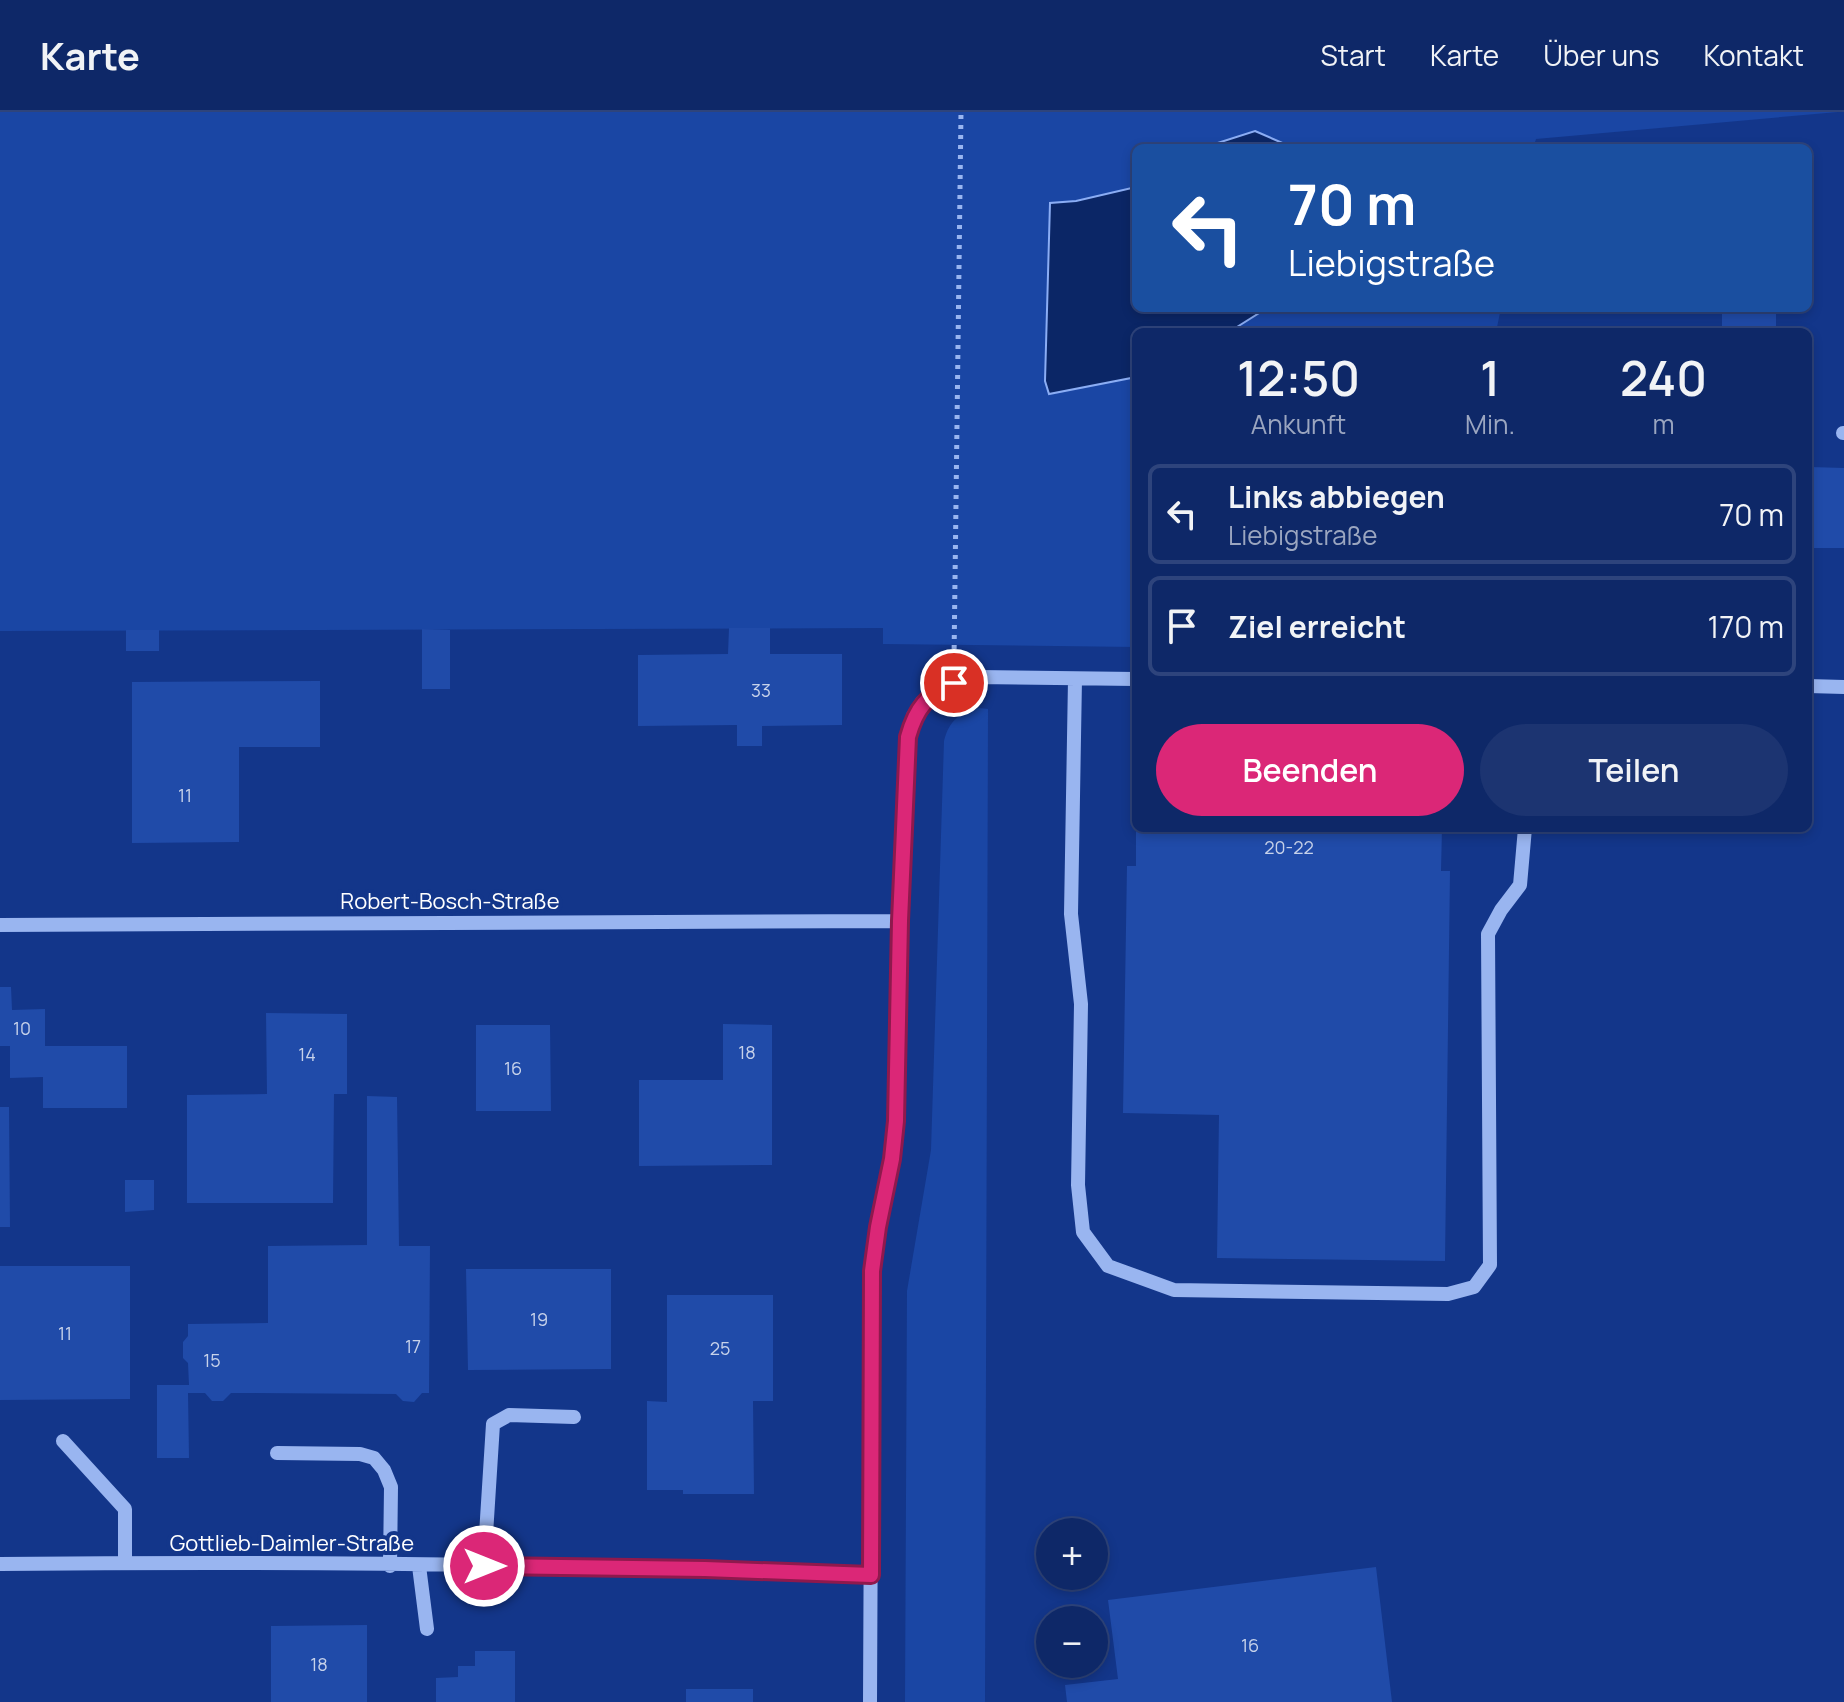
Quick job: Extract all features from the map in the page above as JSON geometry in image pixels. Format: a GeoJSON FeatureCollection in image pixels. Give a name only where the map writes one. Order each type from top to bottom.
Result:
{"type":"FeatureCollection","features":[{"type":"Feature","properties":{"kind":"street"},"geometry":{"type":"LineString","coordinates":[[870,1702],[872,1271],[896,1121],[900,921],[908,737],[913,716],[922,702],[937,690],[977,677],[1132,679]]}},
{"type":"Feature","properties":{"kind":"street"},"geometry":{"type":"LineString","coordinates":[[1075,679],[1071,914],[1081,1004],[1078,1185],[1083,1232],[1108,1266],[1174,1290],[1448,1294],[1474,1287],[1490,1265],[1488,934],[1520,885],[1525,832]]}},
{"type":"Feature","properties":{"kind":"street"},"geometry":{"type":"LineString","coordinates":[[1812,686],[1844,687]]}},
{"type":"Feature","properties":{"kind":"street","name":"Robert-Bosch-Straße"},"geometry":{"type":"LineString","coordinates":[[0,925],[900,921]]}},
{"type":"Feature","properties":{"kind":"street"},"geometry":{"type":"LineString","coordinates":[[484,1566],[493,1424],[509,1415],[574,1417]]}},
{"type":"Feature","properties":{"kind":"street"},"geometry":{"type":"LineString","coordinates":[[63,1441],[125,1509],[125,1563]]}},
{"type":"Feature","properties":{"kind":"street"},"geometry":{"type":"LineString","coordinates":[[277,1453],[360,1454],[374,1458],[384,1470],[391,1487],[390,1566]]}},
{"type":"Feature","properties":{"kind":"street","name":"Gottlieb-Daimler-Straße"},"geometry":{"type":"LineString","coordinates":[[0,1564],[484,1566],[871,1575]]}},
{"type":"Feature","properties":{"kind":"street"},"geometry":{"type":"LineString","coordinates":[[419,1566],[427,1629]]}},
{"type":"Feature","properties":{"kind":"path"},"geometry":{"type":"LineString","coordinates":[[954,683],[961,112]]}},
{"type":"Feature","properties":{"kind":"shaded area"},"geometry":{"type":"Polygon","coordinates":[[[0,112],[1838,112],[1536,139],[1534,144],[1132,144],[1132,312],[1500,312],[1497,328],[1132,328],[1132,647],[883,644],[883,628],[0,631],[0,112]]]}},
{"type":"Feature","properties":{"kind":"shaded area"},"geometry":{"type":"Polygon","coordinates":[[[1255,131],[1285,144],[1214,144],[1255,131]]]}},
{"type":"Feature","properties":{"kind":"shaded area"},"geometry":{"type":"Polygon","coordinates":[[[1132,188],[1132,312],[1261,312],[1235,328],[1132,328],[1131,378],[1049,394],[1045,381],[1050,203],[1076,201],[1132,188]]]}},
{"type":"Feature","properties":{"kind":"shaded area"},"geometry":{"type":"Polygon","coordinates":[[[979,708],[988,709],[985,1702],[905,1702],[907,1291],[931,1150],[944,741],[956,718],[979,708]]]}},
{"type":"Feature","properties":{"kind":"building"},"geometry":{"type":"Polygon","coordinates":[[[1722,312],[1776,312],[1776,328],[1722,328],[1722,312]]]}},
{"type":"Feature","properties":{"kind":"building"},"geometry":{"type":"Polygon","coordinates":[[[1812,467],[1844,468],[1844,548],[1812,548],[1812,467]]]}},
{"type":"Feature","properties":{"kind":"building"},"geometry":{"type":"Polygon","coordinates":[[[729,628],[770,628],[770,654],[842,654],[842,725],[762,726],[762,746],[737,746],[737,725],[638,726],[638,655],[728,654],[729,628]]]}},
{"type":"Feature","properties":{"kind":"building"},"geometry":{"type":"Polygon","coordinates":[[[422,629],[450,630],[450,689],[422,689],[422,629]]]}},
{"type":"Feature","properties":{"kind":"building"},"geometry":{"type":"Polygon","coordinates":[[[126,630],[159,630],[159,651],[126,651],[126,630]]]}},
{"type":"Feature","properties":{"kind":"building"},"geometry":{"type":"Polygon","coordinates":[[[320,681],[320,747],[239,747],[239,842],[132,843],[132,682],[320,681]]]}},
{"type":"Feature","properties":{"kind":"building"},"geometry":{"type":"Polygon","coordinates":[[[1136,832],[1442,832],[1441,871],[1450,871],[1445,1261],[1217,1258],[1219,1115],[1123,1113],[1127,866],[1136,866],[1136,832]]]}},
{"type":"Feature","properties":{"kind":"building"},"geometry":{"type":"Polygon","coordinates":[[[0,987],[11,987],[12,1010],[45,1009],[45,1046],[127,1046],[127,1108],[43,1108],[43,1077],[10,1078],[10,1046],[0,1046],[0,987]]]}},
{"type":"Feature","properties":{"kind":"building"},"geometry":{"type":"Polygon","coordinates":[[[266,1013],[347,1014],[347,1094],[334,1094],[333,1203],[187,1203],[187,1095],[267,1094],[266,1013]]]}},
{"type":"Feature","properties":{"kind":"building"},"geometry":{"type":"Polygon","coordinates":[[[723,1024],[772,1025],[772,1165],[639,1166],[639,1080],[723,1080],[723,1024]]]}},
{"type":"Feature","properties":{"kind":"building"},"geometry":{"type":"Polygon","coordinates":[[[476,1025],[550,1025],[551,1111],[476,1111],[476,1025]]]}},
{"type":"Feature","properties":{"kind":"building"},"geometry":{"type":"Polygon","coordinates":[[[367,1096],[397,1097],[399,1246],[430,1246],[429,1393],[422,1393],[414,1402],[403,1401],[396,1394],[231,1393],[223,1401],[212,1401],[205,1393],[188,1393],[189,1458],[157,1458],[157,1385],[189,1385],[188,1363],[183,1358],[188,1324],[268,1323],[268,1246],[367,1245],[367,1096]]]}},
{"type":"Feature","properties":{"kind":"building"},"geometry":{"type":"Polygon","coordinates":[[[0,1107],[9,1107],[10,1227],[0,1227],[0,1107]]]}},
{"type":"Feature","properties":{"kind":"building"},"geometry":{"type":"Polygon","coordinates":[[[125,1180],[154,1180],[154,1210],[125,1212],[125,1180]]]}},
{"type":"Feature","properties":{"kind":"building"},"geometry":{"type":"Polygon","coordinates":[[[0,1266],[130,1266],[130,1399],[0,1400],[0,1266]]]}},
{"type":"Feature","properties":{"kind":"building"},"geometry":{"type":"Polygon","coordinates":[[[466,1269],[611,1269],[611,1369],[468,1370],[466,1269]]]}},
{"type":"Feature","properties":{"kind":"building"},"geometry":{"type":"Polygon","coordinates":[[[667,1295],[773,1295],[773,1401],[753,1401],[754,1494],[683,1494],[683,1490],[647,1490],[647,1401],[667,1402],[667,1295]]]}},
{"type":"Feature","properties":{"kind":"building"},"geometry":{"type":"Polygon","coordinates":[[[1376,1567],[1392,1702],[1067,1702],[1065,1685],[1118,1679],[1108,1600],[1376,1567]]]}},
{"type":"Feature","properties":{"kind":"building"},"geometry":{"type":"Polygon","coordinates":[[[367,1625],[367,1702],[271,1702],[271,1626],[367,1625]]]}},
{"type":"Feature","properties":{"kind":"building"},"geometry":{"type":"Polygon","coordinates":[[[475,1651],[515,1651],[515,1702],[436,1702],[436,1678],[458,1677],[458,1666],[475,1666],[475,1651]]]}},
{"type":"Feature","properties":{"kind":"building"},"geometry":{"type":"Polygon","coordinates":[[[686,1689],[753,1689],[753,1702],[686,1702],[686,1689]]]}},
{"type":"Feature","properties":{"kind":"route"},"geometry":{"type":"LineString","coordinates":[[484,1566],[871,1575],[872,1271],[896,1121],[908,737],[913,716],[922,702],[937,690],[954,683]]}}]}
